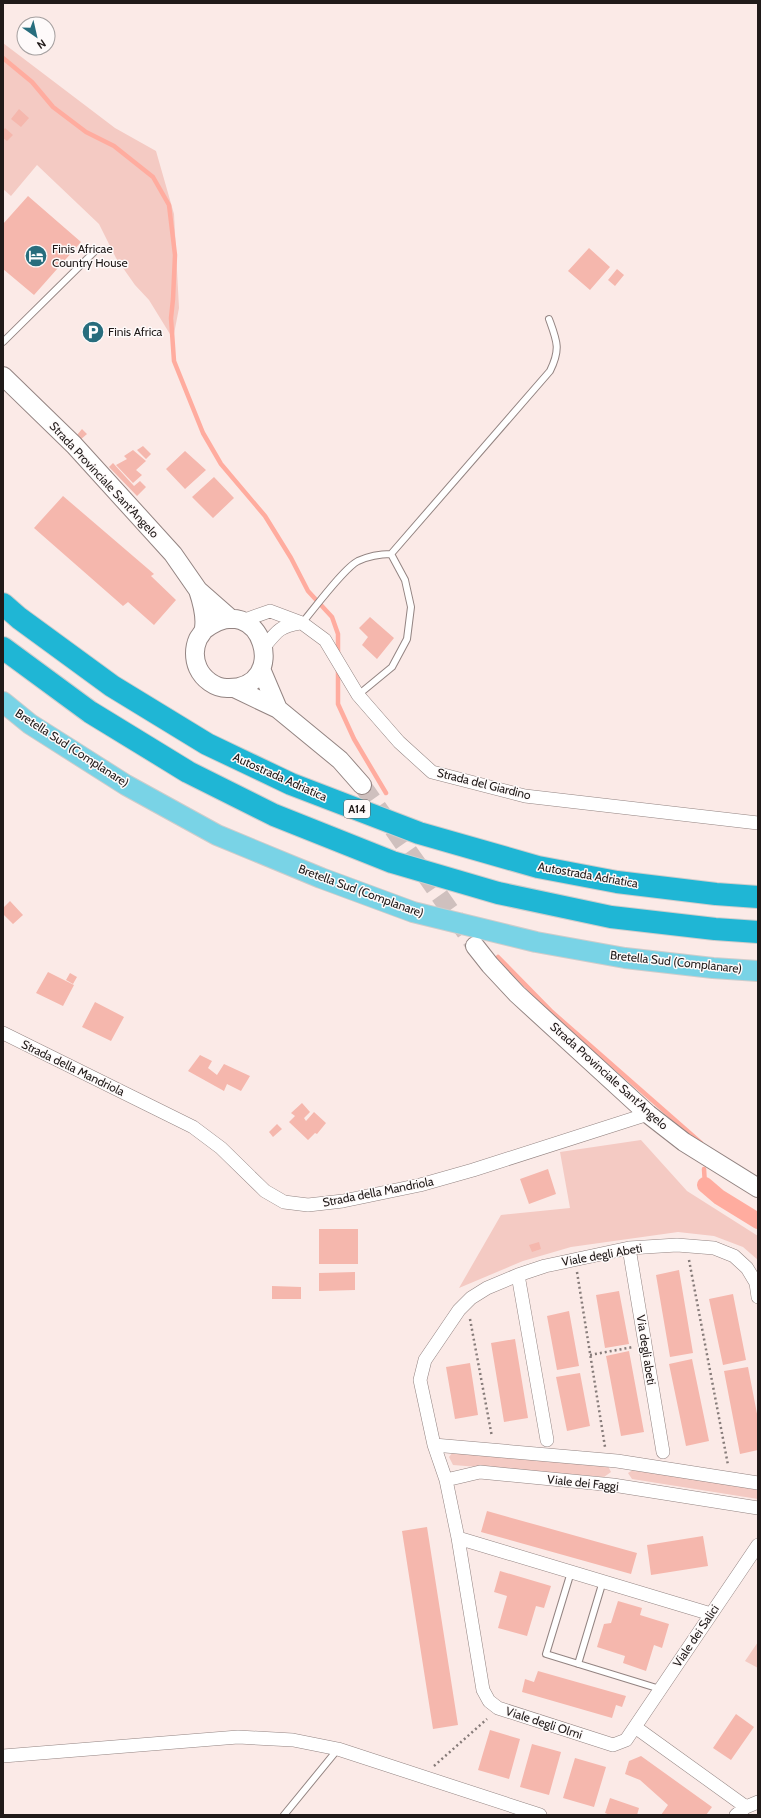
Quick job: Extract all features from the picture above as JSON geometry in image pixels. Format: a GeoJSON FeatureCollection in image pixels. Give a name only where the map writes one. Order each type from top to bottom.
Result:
{"type":"FeatureCollection","features":[{"type":"Feature","properties":{"kind":"highway","name":"Autostrada Adriatica"},"geometry":{"type":"LineString","coordinates":[[3,604],[112,686],[207,744],[291,784],[420,833],[538,867],[617,882],[716,894],[758,897]]}},
{"type":"Feature","properties":{"kind":"highway"},"geometry":{"type":"LineString","coordinates":[[3,648],[90,712],[188,772],[274,815],[392,862],[498,893],[611,917],[715,929],[758,932]]}},
{"type":"Feature","properties":{"kind":"main road","name":"Strada Provinciale Sant'Angelo"},"geometry":{"type":"LineString","coordinates":[[3,376],[79,451],[173,554],[198,590],[204,609],[204,630],[198,639],[195,659],[205,678],[213,684],[223,688],[234,688],[278,709],[340,760],[362,785]]}},
{"type":"Feature","properties":{"kind":"main road","name":"Strada Provinciale Sant'Angelo"},"geometry":{"type":"LineString","coordinates":[[198,590],[237,620],[252,627],[260,636],[264,647]]}},
{"type":"Feature","properties":{"kind":"main road"},"geometry":{"type":"LineString","coordinates":[[204,630],[221,620],[237,620]]}},
{"type":"Feature","properties":{"kind":"main road"},"geometry":{"type":"LineString","coordinates":[[234,688],[244,685],[254,679],[261,669],[264,658],[264,647]]}},
{"type":"Feature","properties":{"kind":"main road","name":"Strada Provinciale Sant'Angelo"},"geometry":{"type":"LineString","coordinates":[[261,669],[278,709]]}},
{"type":"Feature","properties":{"kind":"main road","name":"Bretella Sud (Complanare)"},"geometry":{"type":"LineString","coordinates":[[3,702],[30,724],[126,785],[217,835],[321,878],[413,912],[536,942],[625,958],[713,968],[758,970]]}},
{"type":"Feature","properties":{"kind":"main road","name":"Strada Provinciale Sant'Angelo"},"geometry":{"type":"LineString","coordinates":[[474,946],[490,966],[517,994],[648,1114],[684,1142],[758,1188]]}},
{"type":"Feature","properties":{"kind":"street","name":"Strada del Giardino"},"geometry":{"type":"LineString","coordinates":[[237,620],[270,611],[302,623],[324,640],[358,695],[399,742],[432,772],[525,796],[758,823]]}},
{"type":"Feature","properties":{"kind":"street"},"geometry":{"type":"LineString","coordinates":[[264,647],[285,625],[302,623]]}},
{"type":"Feature","properties":{"kind":"street","name":"Strada della Mandriola"},"geometry":{"type":"LineString","coordinates":[[3,1033],[193,1127],[221,1148],[265,1191],[284,1202],[308,1205],[343,1201],[420,1185],[648,1114]]}},
{"type":"Feature","properties":{"kind":"street","name":"Viale degli Abeti"},"geometry":{"type":"LineString","coordinates":[[518,1274],[600,1253],[629,1248],[677,1245],[714,1248],[734,1256],[747,1268],[756,1283],[758,1296]]}},
{"type":"Feature","properties":{"kind":"street","name":"Via degli abeti"},"geometry":{"type":"LineString","coordinates":[[629,1248],[663,1452]]}},
{"type":"Feature","properties":{"kind":"street"},"geometry":{"type":"LineString","coordinates":[[446,1480],[434,1445],[420,1380],[425,1360],[459,1310],[471,1298],[487,1288],[518,1274],[547,1440]]}},
{"type":"Feature","properties":{"kind":"street","name":"Viale dei Faggi"},"geometry":{"type":"LineString","coordinates":[[434,1445],[617,1461],[758,1483]]}},
{"type":"Feature","properties":{"kind":"street","name":"Viale dei Faggi"},"geometry":{"type":"LineString","coordinates":[[446,1480],[480,1472],[613,1485],[758,1508]]}},
{"type":"Feature","properties":{"kind":"street","name":"Viale degli Olmi"},"geometry":{"type":"LineString","coordinates":[[446,1480],[458,1538],[483,1690],[489,1701],[498,1708],[612,1744],[626,1740],[635,1728]]}},
{"type":"Feature","properties":{"kind":"street"},"geometry":{"type":"LineString","coordinates":[[458,1538],[711,1614]]}},
{"type":"Feature","properties":{"kind":"street","name":"Viale dei Salici"},"geometry":{"type":"LineString","coordinates":[[635,1728],[758,1545]]}},
{"type":"Feature","properties":{"kind":"street"},"geometry":{"type":"LineString","coordinates":[[635,1728],[747,1808]]}},
{"type":"Feature","properties":{"kind":"street"},"geometry":{"type":"LineString","coordinates":[[3,1756],[238,1737],[293,1740],[338,1749],[540,1815]]}},
{"type":"Feature","properties":{"kind":"lane"},"geometry":{"type":"LineString","coordinates":[[3,342],[95,251]]}},
{"type":"Feature","properties":{"kind":"lane"},"geometry":{"type":"LineString","coordinates":[[302,623],[340,576],[356,562],[373,555],[391,554],[550,371],[557,357],[557,343],[549,319]]}},
{"type":"Feature","properties":{"kind":"lane"},"geometry":{"type":"LineString","coordinates":[[358,695],[392,667],[407,639],[411,606],[405,580],[391,554]]}},
{"type":"Feature","properties":{"kind":"lane"},"geometry":{"type":"LineString","coordinates":[[571,1572],[546,1654],[660,1689]]}},
{"type":"Feature","properties":{"kind":"lane"},"geometry":{"type":"LineString","coordinates":[[578,1664],[603,1581]]}},
{"type":"Feature","properties":{"kind":"lane"},"geometry":{"type":"LineString","coordinates":[[284,1815],[338,1749]]}},
{"type":"Feature","properties":{"kind":"path"},"geometry":{"type":"LineString","coordinates":[[688,1254],[729,1470]]}},
{"type":"Feature","properties":{"kind":"path"},"geometry":{"type":"LineString","coordinates":[[576,1266],[606,1452]]}},
{"type":"Feature","properties":{"kind":"path"},"geometry":{"type":"LineString","coordinates":[[469,1318],[492,1437]]}},
{"type":"Feature","properties":{"kind":"path"},"geometry":{"type":"LineString","coordinates":[[590,1355],[644,1345]]}},
{"type":"Feature","properties":{"kind":"path"},"geometry":{"type":"LineString","coordinates":[[421,1776],[488,1719]]}},
{"type":"Feature","properties":{"kind":"shaded area"},"geometry":{"type":"Polygon","coordinates":[[[3,43],[16,53],[16,56],[20,56],[115,128],[156,151],[174,214],[179,308],[173,339],[149,300],[135,285],[116,258],[99,224],[37,165],[11,196],[3,189],[3,43]]]}},
{"type":"Feature","properties":{"kind":"shaded area"},"geometry":{"type":"Polygon","coordinates":[[[641,1140],[687,1191],[758,1236],[758,1260],[743,1247],[714,1236],[678,1232],[571,1247],[523,1261],[459,1288],[501,1215],[570,1208],[560,1152],[641,1140]]]}},
{"type":"Feature","properties":{"kind":"shaded area"},"geometry":{"type":"Polygon","coordinates":[[[453,1452],[608,1466],[611,1472],[604,1477],[453,1465],[449,1457],[453,1452]]]}},
{"type":"Feature","properties":{"kind":"shaded area"},"geometry":{"type":"Polygon","coordinates":[[[636,1468],[758,1489],[758,1499],[632,1479],[628,1473],[636,1468]]]}},
{"type":"Feature","properties":{"kind":"shaded area"},"geometry":{"type":"Polygon","coordinates":[[[758,1642],[758,1668],[745,1661],[758,1642]]]}},
{"type":"Feature","properties":{"kind":"building"},"geometry":{"type":"Polygon","coordinates":[[[19,109],[29,118],[21,127],[11,119],[19,109]]]}},
{"type":"Feature","properties":{"kind":"building"},"geometry":{"type":"Polygon","coordinates":[[[5,128],[13,135],[7,141],[3,138],[3,131],[5,128]]]}},
{"type":"Feature","properties":{"kind":"building","name":"Finis Africae Country House"},"geometry":{"type":"Polygon","coordinates":[[[28,196],[81,242],[34,295],[3,269],[3,224],[28,196]]]}},
{"type":"Feature","properties":{"kind":"building"},"geometry":{"type":"Polygon","coordinates":[[[589,248],[610,267],[590,290],[568,271],[589,248]]]}},
{"type":"Feature","properties":{"kind":"building"},"geometry":{"type":"Polygon","coordinates":[[[617,269],[624,275],[615,286],[608,280],[617,269]]]}},
{"type":"Feature","properties":{"kind":"building"},"geometry":{"type":"Polygon","coordinates":[[[82,429],[87,434],[80,440],[77,435],[82,429]]]}},
{"type":"Feature","properties":{"kind":"building"},"geometry":{"type":"Polygon","coordinates":[[[143,446],[151,454],[146,459],[137,450],[143,446]]]}},
{"type":"Feature","properties":{"kind":"building"},"geometry":{"type":"Polygon","coordinates":[[[133,450],[146,461],[136,470],[142,475],[133,483],[116,465],[127,459],[124,456],[133,450]]]}},
{"type":"Feature","properties":{"kind":"building"},"geometry":{"type":"Polygon","coordinates":[[[185,451],[206,470],[185,489],[166,469],[185,451]]]}},
{"type":"Feature","properties":{"kind":"building"},"geometry":{"type":"Polygon","coordinates":[[[113,463],[134,486],[140,481],[146,487],[137,496],[109,467],[113,463]]]}},
{"type":"Feature","properties":{"kind":"building"},"geometry":{"type":"Polygon","coordinates":[[[214,477],[234,498],[213,518],[192,497],[214,477]]]}},
{"type":"Feature","properties":{"kind":"building"},"geometry":{"type":"Polygon","coordinates":[[[63,496],[154,574],[151,576],[176,600],[154,625],[128,602],[123,606],[34,528],[63,496]]]}},
{"type":"Feature","properties":{"kind":"building"},"geometry":{"type":"Polygon","coordinates":[[[370,617],[394,638],[377,659],[362,645],[368,637],[359,628],[370,617]]]}},
{"type":"Feature","properties":{"kind":"building"},"geometry":{"type":"Polygon","coordinates":[[[10,901],[23,915],[13,924],[3,914],[3,908],[10,901]]]}},
{"type":"Feature","properties":{"kind":"building"},"geometry":{"type":"Polygon","coordinates":[[[48,972],[74,985],[63,1006],[36,993],[48,972]]]}},
{"type":"Feature","properties":{"kind":"building"},"geometry":{"type":"Polygon","coordinates":[[[70,973],[77,977],[73,984],[66,980],[70,973]]]}},
{"type":"Feature","properties":{"kind":"building"},"geometry":{"type":"Polygon","coordinates":[[[95,1002],[124,1017],[111,1041],[82,1027],[95,1002]]]}},
{"type":"Feature","properties":{"kind":"building"},"geometry":{"type":"Polygon","coordinates":[[[200,1055],[212,1061],[208,1068],[217,1075],[224,1064],[250,1076],[241,1091],[227,1084],[224,1091],[188,1071],[200,1055]]]}},
{"type":"Feature","properties":{"kind":"building"},"geometry":{"type":"Polygon","coordinates":[[[302,1103],[310,1112],[304,1118],[306,1121],[314,1112],[326,1123],[317,1134],[315,1133],[308,1140],[289,1122],[295,1116],[291,1113],[302,1103]]]}},
{"type":"Feature","properties":{"kind":"building"},"geometry":{"type":"Polygon","coordinates":[[[277,1124],[282,1129],[273,1137],[269,1132],[277,1124]]]}},
{"type":"Feature","properties":{"kind":"building"},"geometry":{"type":"Polygon","coordinates":[[[548,1169],[556,1194],[529,1204],[520,1179],[548,1169]]]}},
{"type":"Feature","properties":{"kind":"building"},"geometry":{"type":"Polygon","coordinates":[[[319,1229],[358,1229],[358,1264],[319,1264],[319,1229]]]}},
{"type":"Feature","properties":{"kind":"building"},"geometry":{"type":"Polygon","coordinates":[[[539,1242],[541,1249],[532,1252],[529,1245],[539,1242]]]}},
{"type":"Feature","properties":{"kind":"building"},"geometry":{"type":"Polygon","coordinates":[[[679,1270],[693,1353],[670,1357],[656,1275],[679,1270]]]}},
{"type":"Feature","properties":{"kind":"building"},"geometry":{"type":"Polygon","coordinates":[[[355,1272],[355,1290],[319,1291],[319,1273],[355,1272]]]}},
{"type":"Feature","properties":{"kind":"building"},"geometry":{"type":"Polygon","coordinates":[[[272,1286],[301,1287],[301,1299],[272,1299],[272,1286]]]}},
{"type":"Feature","properties":{"kind":"building"},"geometry":{"type":"Polygon","coordinates":[[[619,1291],[629,1344],[605,1348],[596,1295],[619,1291]]]}},
{"type":"Feature","properties":{"kind":"building"},"geometry":{"type":"Polygon","coordinates":[[[733,1294],[746,1360],[723,1365],[709,1299],[733,1294]]]}},
{"type":"Feature","properties":{"kind":"building"},"geometry":{"type":"Polygon","coordinates":[[[569,1311],[579,1366],[557,1370],[547,1316],[569,1311]]]}},
{"type":"Feature","properties":{"kind":"building"},"geometry":{"type":"Polygon","coordinates":[[[515,1339],[528,1418],[504,1422],[491,1343],[515,1339]]]}},
{"type":"Feature","properties":{"kind":"building"},"geometry":{"type":"Polygon","coordinates":[[[629,1351],[644,1432],[621,1436],[606,1356],[629,1351]]]}},
{"type":"Feature","properties":{"kind":"building"},"geometry":{"type":"Polygon","coordinates":[[[692,1359],[709,1441],[686,1446],[669,1364],[692,1359]]]}},
{"type":"Feature","properties":{"kind":"building"},"geometry":{"type":"Polygon","coordinates":[[[470,1363],[478,1415],[455,1419],[446,1367],[470,1363]]]}},
{"type":"Feature","properties":{"kind":"building"},"geometry":{"type":"Polygon","coordinates":[[[748,1367],[758,1419],[758,1450],[740,1454],[724,1371],[748,1367]]]}},
{"type":"Feature","properties":{"kind":"building"},"geometry":{"type":"Polygon","coordinates":[[[580,1373],[590,1426],[567,1431],[556,1377],[580,1373]]]}},
{"type":"Feature","properties":{"kind":"building"},"geometry":{"type":"Polygon","coordinates":[[[487,1511],[637,1553],[631,1574],[481,1532],[487,1511]]]}},
{"type":"Feature","properties":{"kind":"building"},"geometry":{"type":"Polygon","coordinates":[[[427,1527],[458,1725],[433,1729],[402,1531],[427,1527]]]}},
{"type":"Feature","properties":{"kind":"building"},"geometry":{"type":"Polygon","coordinates":[[[703,1536],[708,1566],[651,1575],[647,1545],[703,1536]]]}},
{"type":"Feature","properties":{"kind":"building"},"geometry":{"type":"Polygon","coordinates":[[[500,1571],[551,1586],[544,1608],[536,1606],[527,1636],[498,1628],[507,1596],[494,1592],[500,1571]]]}},
{"type":"Feature","properties":{"kind":"building"},"geometry":{"type":"Polygon","coordinates":[[[618,1601],[642,1608],[640,1615],[669,1624],[662,1648],[654,1645],[646,1671],[623,1663],[625,1656],[597,1647],[604,1624],[611,1623],[618,1601]]]}},
{"type":"Feature","properties":{"kind":"building"},"geometry":{"type":"Polygon","coordinates":[[[538,1671],[626,1696],[622,1707],[616,1705],[612,1718],[522,1692],[525,1679],[534,1682],[538,1671]]]}},
{"type":"Feature","properties":{"kind":"building"},"geometry":{"type":"Polygon","coordinates":[[[736,1714],[754,1727],[731,1760],[713,1748],[736,1714]]]}},
{"type":"Feature","properties":{"kind":"building"},"geometry":{"type":"Polygon","coordinates":[[[490,1730],[520,1739],[509,1779],[478,1770],[490,1730]]]}},
{"type":"Feature","properties":{"kind":"building"},"geometry":{"type":"Polygon","coordinates":[[[532,1744],[561,1752],[549,1795],[520,1787],[532,1744]]]}},
{"type":"Feature","properties":{"kind":"building"},"geometry":{"type":"Polygon","coordinates":[[[641,1756],[712,1807],[706,1815],[661,1815],[668,1805],[640,1780],[625,1774],[629,1761],[641,1756]]]}},
{"type":"Feature","properties":{"kind":"building"},"geometry":{"type":"Polygon","coordinates":[[[575,1758],[606,1767],[594,1807],[563,1798],[575,1758]]]}},
{"type":"Feature","properties":{"kind":"building"},"geometry":{"type":"Polygon","coordinates":[[[610,1798],[639,1808],[637,1815],[610,1815],[605,1813],[610,1798]]]}},
{"type":"Feature","properties":{"kind":"waterway"},"geometry":{"type":"LineString","coordinates":[[3,58],[32,82],[53,107],[86,132],[114,146],[153,177],[169,205],[175,255],[171,318],[174,361],[203,433],[221,464],[265,516],[291,558],[308,591],[332,617],[338,634],[338,655]]}},
{"type":"Feature","properties":{"kind":"waterway"},"geometry":{"type":"LineString","coordinates":[[338,669],[338,704],[354,739],[386,793]]}},
{"type":"Feature","properties":{"kind":"waterway"},"geometry":{"type":"LineString","coordinates":[[498,957],[552,1012],[701,1143]]}},
{"type":"Feature","properties":{"kind":"waterway"},"geometry":{"type":"LineString","coordinates":[[704,1169],[705,1185]]}},
{"type":"Feature","properties":{"kind":"waterway"},"geometry":{"type":"LineString","coordinates":[[705,1185],[719,1197],[758,1221]]}},
{"type":"Feature","properties":{"kind":"tunnel"},"geometry":{"type":"LineString","coordinates":[[362,785],[475,946]]}},
{"type":"Feature","properties":{"kind":"place","name":"Finis Africae Country House"},"geometry":{"type":"Point","coordinates":[36,256]}},
{"type":"Feature","properties":{"kind":"place","name":"Finis Africa"},"geometry":{"type":"Point","coordinates":[93,332]}}]}
